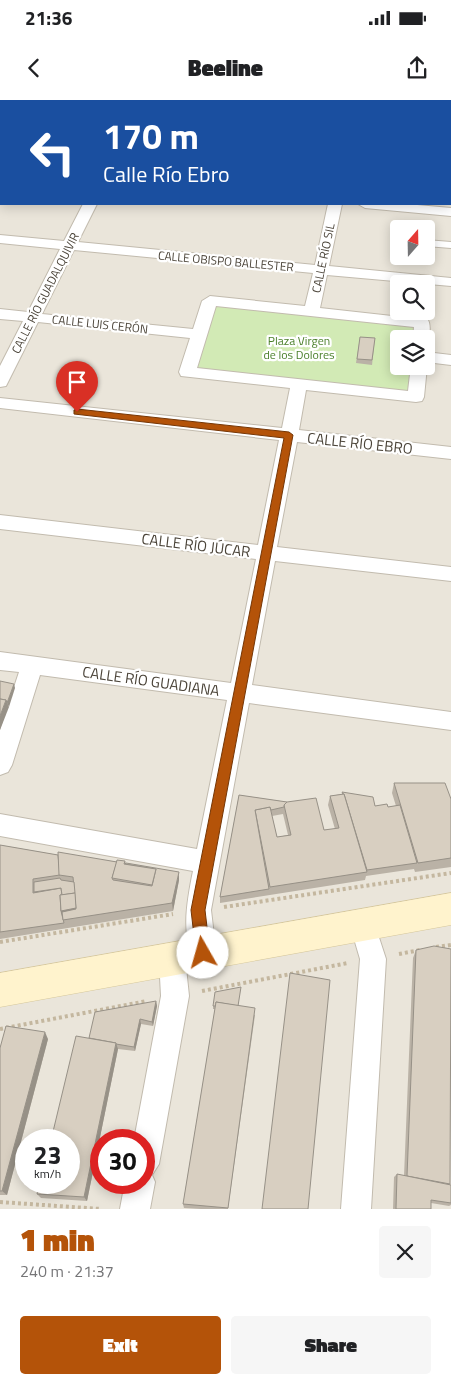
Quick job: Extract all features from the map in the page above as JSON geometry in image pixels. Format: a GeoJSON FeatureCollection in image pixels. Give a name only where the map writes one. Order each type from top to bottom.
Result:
{"type":"FeatureCollection","features":[{"type":"Feature","properties":{"kind":"main road"},"geometry":{"type":"LineString","coordinates":[[0,990],[451,909]]}},
{"type":"Feature","properties":{"kind":"street","name":"CALLE RÍO GUADALQUIVIR"},"geometry":{"type":"LineString","coordinates":[[0,382],[90,205]]}},
{"type":"Feature","properties":{"kind":"street","name":"CALLE RÍO SIL"},"geometry":{"type":"LineString","coordinates":[[312,312],[335,205]]}},
{"type":"Feature","properties":{"kind":"street"},"geometry":{"type":"LineString","coordinates":[[376,205],[451,212]]}},
{"type":"Feature","properties":{"kind":"street","name":"CALLE OBISPO BALLESTER"},"geometry":{"type":"LineString","coordinates":[[0,239],[451,282]]}},
{"type":"Feature","properties":{"kind":"street"},"geometry":{"type":"LineString","coordinates":[[435,244],[451,245]]}},
{"type":"Feature","properties":{"kind":"street"},"geometry":{"type":"LineString","coordinates":[[418,375],[416,397],[187,372],[210,301],[422,323],[422,330]]}},
{"type":"Feature","properties":{"kind":"street","name":"CALLE LUIS CERÓN"},"geometry":{"type":"LineString","coordinates":[[0,314],[199,334]]}},
{"type":"Feature","properties":{"kind":"street"},"geometry":{"type":"LineString","coordinates":[[435,358],[451,360]]}},
{"type":"Feature","properties":{"kind":"street"},"geometry":{"type":"LineString","coordinates":[[150,1129],[175,996],[198,910],[299,384]]}},
{"type":"Feature","properties":{"kind":"street","name":"CALLE RÍO EBRO"},"geometry":{"type":"LineString","coordinates":[[0,403],[451,453]]}},
{"type":"Feature","properties":{"kind":"street","name":"CALLE RÍO JÚCAR"},"geometry":{"type":"LineString","coordinates":[[0,522],[451,574]]}},
{"type":"Feature","properties":{"kind":"street","name":"CALLE RÍO GUADIANA"},"geometry":{"type":"LineString","coordinates":[[0,661],[451,721]]}},
{"type":"Feature","properties":{"kind":"street"},"geometry":{"type":"LineString","coordinates":[[0,765],[32,665]]}},
{"type":"Feature","properties":{"kind":"street"},"geometry":{"type":"LineString","coordinates":[[0,825],[207,862]]}},
{"type":"Feature","properties":{"kind":"street"},"geometry":{"type":"LineString","coordinates":[[356,1209],[373,959],[363,925]]}},
{"type":"Feature","properties":{"kind":"street"},"geometry":{"type":"LineString","coordinates":[[135,1209],[138,1194]]}},
{"type":"Feature","properties":{"kind":"path"},"geometry":{"type":"LineString","coordinates":[[431,948],[451,945]]}},
{"type":"Feature","properties":{"kind":"path"},"geometry":{"type":"LineString","coordinates":[[0,1029],[422,950]]}},
{"type":"Feature","properties":{"kind":"path"},"geometry":{"type":"LineString","coordinates":[[0,1202],[101,1209]]}},
{"type":"Feature","properties":{"kind":"shaded area"},"geometry":{"type":"Polygon","coordinates":[[[0,205],[451,205],[451,1209],[0,1209],[0,205]]]}},
{"type":"Feature","properties":{"kind":"green space","name":"Plaza Virgen de los Dolores"},"geometry":{"type":"Polygon","coordinates":[[[210,301],[422,323],[422,330],[390,330],[390,375],[418,375],[416,397],[187,372],[210,301]]]}},
{"type":"Feature","properties":{"kind":"building"},"geometry":{"type":"Polygon","coordinates":[[[360,337],[375,338],[372,360],[357,359],[360,337]]]}},
{"type":"Feature","properties":{"kind":"building"},"geometry":{"type":"Polygon","coordinates":[[[0,681],[14,684],[7,703],[6,700],[0,699],[0,681]]]}},
{"type":"Feature","properties":{"kind":"building"},"geometry":{"type":"Polygon","coordinates":[[[0,699],[6,700],[0,716],[0,699]]]}},
{"type":"Feature","properties":{"kind":"building"},"geometry":{"type":"Polygon","coordinates":[[[394,783],[445,783],[451,799],[451,858],[418,863],[394,783]]]}},
{"type":"Feature","properties":{"kind":"building"},"geometry":{"type":"Polygon","coordinates":[[[342,792],[373,797],[375,806],[387,804],[388,807],[400,805],[417,863],[367,870],[342,792]]]}},
{"type":"Feature","properties":{"kind":"building"},"geometry":{"type":"Polygon","coordinates":[[[344,794],[367,872],[270,887],[255,810],[270,807],[277,837],[291,835],[284,805],[287,802],[316,798],[324,830],[339,828],[330,796],[344,794]]]}},
{"type":"Feature","properties":{"kind":"building"},"geometry":{"type":"Polygon","coordinates":[[[239,795],[287,802],[284,807],[271,810],[270,807],[255,810],[269,889],[220,897],[239,795]]]}},
{"type":"Feature","properties":{"kind":"building"},"geometry":{"type":"Polygon","coordinates":[[[0,845],[58,855],[60,875],[33,879],[33,893],[61,888],[61,911],[64,923],[0,932],[0,845]]]}},
{"type":"Feature","properties":{"kind":"building"},"geometry":{"type":"Polygon","coordinates":[[[58,852],[117,862],[113,880],[152,886],[156,869],[126,863],[179,872],[172,903],[63,920],[62,912],[76,909],[73,877],[59,875],[58,852]]]}},
{"type":"Feature","properties":{"kind":"building"},"geometry":{"type":"Polygon","coordinates":[[[117,860],[125,861],[124,864],[156,869],[152,885],[112,878],[117,860]]]}},
{"type":"Feature","properties":{"kind":"building"},"geometry":{"type":"Polygon","coordinates":[[[60,878],[61,880],[74,882],[75,893],[62,895],[61,888],[34,892],[34,882],[60,878]]]}},
{"type":"Feature","properties":{"kind":"building"},"geometry":{"type":"Polygon","coordinates":[[[75,893],[76,908],[61,911],[60,895],[75,893]]]}},
{"type":"Feature","properties":{"kind":"building"},"geometry":{"type":"Polygon","coordinates":[[[434,946],[451,949],[450,1184],[407,1176],[416,950],[434,946]]]}},
{"type":"Feature","properties":{"kind":"building"},"geometry":{"type":"Polygon","coordinates":[[[290,973],[330,980],[308,1209],[262,1209],[290,973]]]}},
{"type":"Feature","properties":{"kind":"building"},"geometry":{"type":"Polygon","coordinates":[[[241,987],[238,1006],[216,1002],[216,1006],[213,1006],[215,992],[241,987]]]}},
{"type":"Feature","properties":{"kind":"building"},"geometry":{"type":"Polygon","coordinates":[[[156,1001],[152,1022],[140,1019],[134,1047],[89,1038],[95,1012],[156,1001]]]}},
{"type":"Feature","properties":{"kind":"building"},"geometry":{"type":"Polygon","coordinates":[[[216,1002],[255,1008],[228,1208],[183,1204],[216,1002]]]}},
{"type":"Feature","properties":{"kind":"building"},"geometry":{"type":"Polygon","coordinates":[[[6,1026],[45,1032],[19,1129],[15,1129],[15,1143],[2,1191],[0,1191],[0,1048],[6,1026]]]}},
{"type":"Feature","properties":{"kind":"building"},"geometry":{"type":"Polygon","coordinates":[[[76,1036],[116,1043],[98,1129],[90,1129],[90,1168],[84,1197],[37,1194],[80,1194],[80,1129],[54,1129],[76,1036]]]}},
{"type":"Feature","properties":{"kind":"building"},"geometry":{"type":"Polygon","coordinates":[[[397,1174],[451,1185],[451,1203],[431,1200],[431,1209],[396,1209],[397,1174]]]}},
{"type":"Feature","properties":{"kind":"route"},"geometry":{"type":"LineString","coordinates":[[77,412],[289,435],[198,910],[203,953]]}}]}
